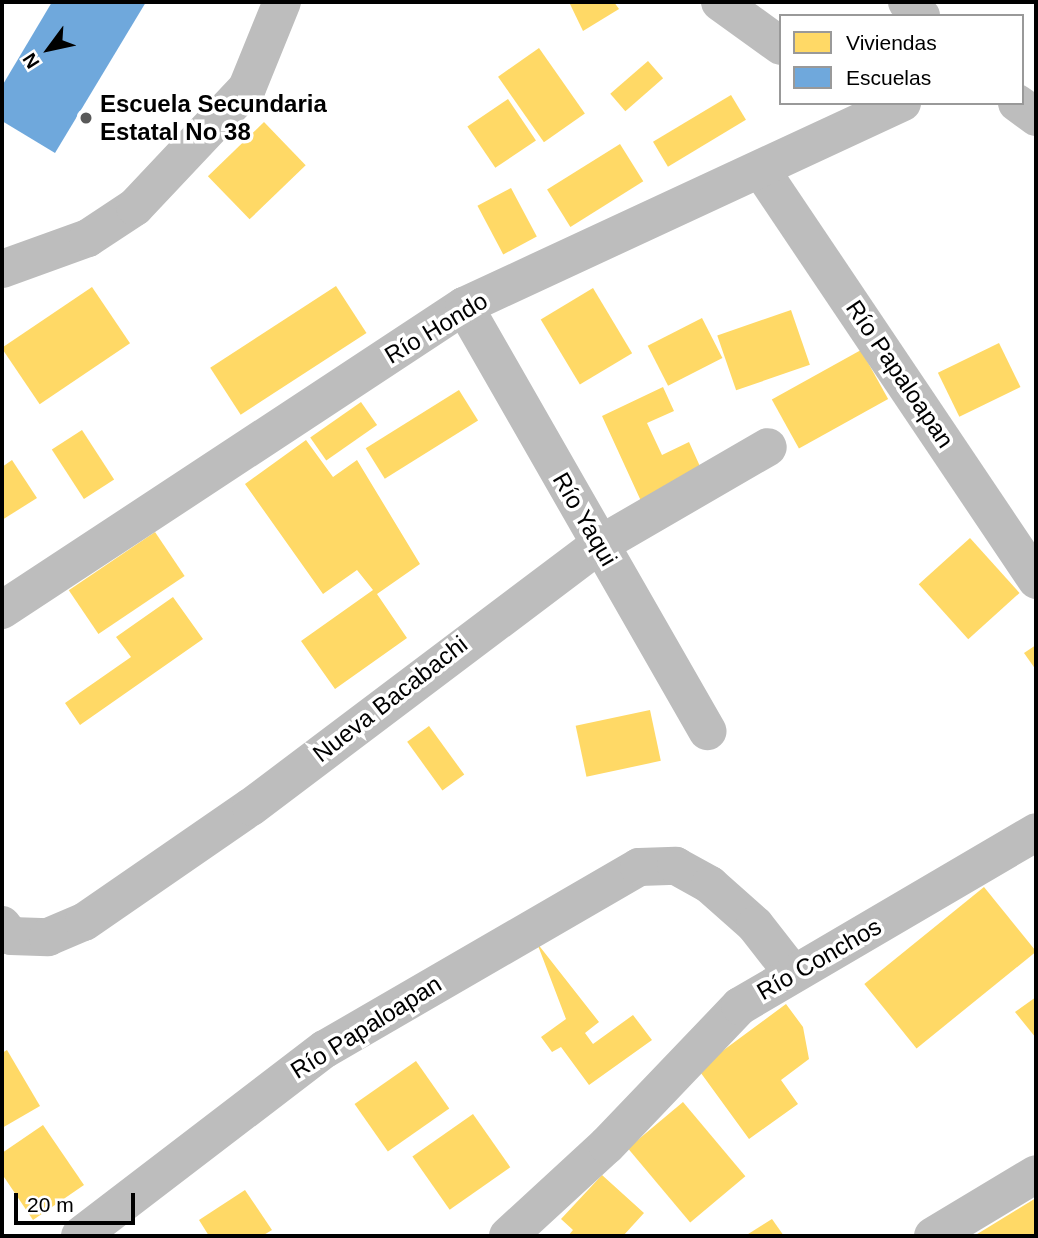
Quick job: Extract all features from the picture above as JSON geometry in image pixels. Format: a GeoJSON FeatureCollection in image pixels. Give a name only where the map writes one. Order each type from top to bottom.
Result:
{"type":"FeatureCollection","features":[{"type":"Feature","properties":{"kind":"street"},"geometry":{"type":"LineString","coordinates":[[2,269],[88,238],[135,207],[247,88],[282,2]]}},
{"type":"Feature","properties":{"kind":"street"},"geometry":{"type":"LineString","coordinates":[[720,2],[779,45]]}},
{"type":"Feature","properties":{"kind":"street"},"geometry":{"type":"LineString","coordinates":[[1020,105],[1036,117]]}},
{"type":"Feature","properties":{"kind":"street","name":"Río Hondo"},"geometry":{"type":"LineString","coordinates":[[2,610],[464,306],[761,170],[879,107]]}},
{"type":"Feature","properties":{"kind":"street","name":"Río Papaloapan"},"geometry":{"type":"LineString","coordinates":[[761,170],[1036,580]]}},
{"type":"Feature","properties":{"kind":"street","name":"Río Yaqui"},"geometry":{"type":"LineString","coordinates":[[464,306],[707,731]]}},
{"type":"Feature","properties":{"kind":"street","name":"Nueva Bacabachi"},"geometry":{"type":"LineString","coordinates":[[6,931],[48,937],[84,922],[251,807],[599,545],[768,447]]}},
{"type":"Feature","properties":{"kind":"street","name":"Río Conchos"},"geometry":{"type":"LineString","coordinates":[[508,1236],[607,1145],[715,1028],[791,971],[1036,832]]}},
{"type":"Feature","properties":{"kind":"street","name":"Río Papaloapan"},"geometry":{"type":"LineString","coordinates":[[80,1236],[325,1049],[618,876],[639,867],[676,866],[731,900],[791,971]]}},
{"type":"Feature","properties":{"kind":"street"},"geometry":{"type":"LineString","coordinates":[[933,1236],[1036,1174]]}},
{"type":"Feature","properties":{"kind":"building: Viviendas"},"geometry":{"type":"Polygon","coordinates":[[[569,2],[614,2],[619,9],[583,31],[569,2]]]}},
{"type":"Feature","properties":{"kind":"building: Viviendas"},"geometry":{"type":"Polygon","coordinates":[[[539,48],[585,114],[544,142],[498,77],[539,48]]]}},
{"type":"Feature","properties":{"kind":"building: Viviendas"},"geometry":{"type":"Polygon","coordinates":[[[648,61],[663,78],[625,111],[610,94],[648,61]]]}},
{"type":"Feature","properties":{"kind":"building: Viviendas"},"geometry":{"type":"Polygon","coordinates":[[[731,95],[746,120],[668,167],[653,142],[731,95]]]}},
{"type":"Feature","properties":{"kind":"building: Viviendas"},"geometry":{"type":"Polygon","coordinates":[[[508,99],[536,140],[495,168],[467,126],[508,99]]]}},
{"type":"Feature","properties":{"kind":"building: Viviendas"},"geometry":{"type":"Polygon","coordinates":[[[264,122],[306,165],[250,219],[208,176],[264,122]]]}},
{"type":"Feature","properties":{"kind":"building: Viviendas"},"geometry":{"type":"Polygon","coordinates":[[[620,144],[643,181],[570,227],[547,190],[620,144]]]}},
{"type":"Feature","properties":{"kind":"building: Viviendas"},"geometry":{"type":"Polygon","coordinates":[[[511,188],[537,237],[503,254],[477,206],[511,188]]]}},
{"type":"Feature","properties":{"kind":"building: Viviendas"},"geometry":{"type":"Polygon","coordinates":[[[336,286],[366,333],[241,415],[210,368],[336,286]]]}},
{"type":"Feature","properties":{"kind":"building: Viviendas"},"geometry":{"type":"Polygon","coordinates":[[[92,287],[130,343],[40,404],[2,348],[92,287]]]}},
{"type":"Feature","properties":{"kind":"building: Viviendas"},"geometry":{"type":"Polygon","coordinates":[[[593,288],[632,353],[580,385],[541,319],[593,288]]]}},
{"type":"Feature","properties":{"kind":"building: Viviendas"},"geometry":{"type":"Polygon","coordinates":[[[791,310],[810,365],[736,390],[717,335],[791,310]]]}},
{"type":"Feature","properties":{"kind":"building: Viviendas"},"geometry":{"type":"Polygon","coordinates":[[[702,318],[722,358],[668,386],[648,346],[702,318]]]}},
{"type":"Feature","properties":{"kind":"building: Viviendas"},"geometry":{"type":"Polygon","coordinates":[[[999,343],[1020,387],[959,417],[938,373],[999,343]]]}},
{"type":"Feature","properties":{"kind":"building: Viviendas"},"geometry":{"type":"Polygon","coordinates":[[[861,350],[888,399],[799,448],[772,399],[861,350]]]}},
{"type":"Feature","properties":{"kind":"building: Viviendas"},"geometry":{"type":"Polygon","coordinates":[[[663,387],[674,411],[647,423],[662,455],[689,442],[703,473],[641,501],[602,416],[663,387]]]}},
{"type":"Feature","properties":{"kind":"building: Viviendas"},"geometry":{"type":"Polygon","coordinates":[[[459,390],[478,421],[385,479],[366,448],[459,390]]]}},
{"type":"Feature","properties":{"kind":"building: Viviendas"},"geometry":{"type":"Polygon","coordinates":[[[361,402],[377,425],[326,460],[310,438],[361,402]]]}},
{"type":"Feature","properties":{"kind":"building: Viviendas"},"geometry":{"type":"Polygon","coordinates":[[[82,430],[114,479],[84,499],[52,450],[82,430]]]}},
{"type":"Feature","properties":{"kind":"building: Viviendas"},"geometry":{"type":"Polygon","coordinates":[[[306,440],[333,477],[357,460],[420,564],[377,594],[407,638],[335,689],[301,641],[373,590],[357,570],[323,594],[245,484],[306,440]]]}},
{"type":"Feature","properties":{"kind":"building: Viviendas"},"geometry":{"type":"Polygon","coordinates":[[[12,460],[37,498],[2,520],[2,467],[12,460]]]}},
{"type":"Feature","properties":{"kind":"building: Viviendas"},"geometry":{"type":"Polygon","coordinates":[[[155,532],[185,576],[98,634],[69,590],[155,532]]]}},
{"type":"Feature","properties":{"kind":"building: Viviendas"},"geometry":{"type":"Polygon","coordinates":[[[970,538],[1020,593],[968,639],[919,584],[970,538]]]}},
{"type":"Feature","properties":{"kind":"building: Viviendas"},"geometry":{"type":"Polygon","coordinates":[[[173,597],[203,639],[80,725],[65,703],[131,657],[116,637],[173,597]]]}},
{"type":"Feature","properties":{"kind":"building: Viviendas"},"geometry":{"type":"Polygon","coordinates":[[[1036,645],[1036,670],[1024,653],[1036,645]]]}},
{"type":"Feature","properties":{"kind":"building: Viviendas"},"geometry":{"type":"Polygon","coordinates":[[[650,710],[661,761],[586,777],[576,726],[650,710]]]}},
{"type":"Feature","properties":{"kind":"building: Viviendas"},"geometry":{"type":"Polygon","coordinates":[[[429,726],[464,775],[442,790],[407,742],[429,726]]]}},
{"type":"Feature","properties":{"kind":"building: Viviendas"},"geometry":{"type":"Polygon","coordinates":[[[984,887],[1036,952],[917,1048],[864,984],[984,887]]]}},
{"type":"Feature","properties":{"kind":"building: Viviendas"},"geometry":{"type":"Polygon","coordinates":[[[537,943],[599,1022],[585,1033],[593,1044],[633,1015],[652,1040],[589,1085],[561,1047],[552,1052],[541,1037],[566,1019],[537,943]]]}},
{"type":"Feature","properties":{"kind":"building: Viviendas"},"geometry":{"type":"Polygon","coordinates":[[[1036,997],[1036,1038],[1015,1012],[1036,997]]]}},
{"type":"Feature","properties":{"kind":"building: Viviendas"},"geometry":{"type":"Polygon","coordinates":[[[786,1004],[803,1027],[809,1059],[781,1080],[798,1104],[749,1139],[698,1069],[786,1004]]]}},
{"type":"Feature","properties":{"kind":"building: Viviendas"},"geometry":{"type":"Polygon","coordinates":[[[7,1050],[40,1106],[2,1128],[2,1053],[7,1050]]]}},
{"type":"Feature","properties":{"kind":"building: Viviendas"},"geometry":{"type":"Polygon","coordinates":[[[416,1061],[449,1109],[388,1152],[355,1104],[416,1061]]]}},
{"type":"Feature","properties":{"kind":"building: Viviendas"},"geometry":{"type":"Polygon","coordinates":[[[683,1102],[745,1176],[690,1223],[628,1148],[683,1102]]]}},
{"type":"Feature","properties":{"kind":"building: Viviendas"},"geometry":{"type":"Polygon","coordinates":[[[473,1114],[510,1167],[450,1210],[412,1156],[473,1114]]]}},
{"type":"Feature","properties":{"kind":"building: Viviendas"},"geometry":{"type":"Polygon","coordinates":[[[43,1125],[84,1185],[33,1220],[2,1174],[2,1153],[43,1125]]]}},
{"type":"Feature","properties":{"kind":"building: Viviendas"},"geometry":{"type":"Polygon","coordinates":[[[602,1175],[644,1213],[623,1236],[568,1236],[573,1230],[561,1219],[602,1175]]]}},
{"type":"Feature","properties":{"kind":"building: Viviendas"},"geometry":{"type":"Polygon","coordinates":[[[245,1190],[272,1230],[262,1236],[209,1236],[199,1220],[245,1190]]]}},
{"type":"Feature","properties":{"kind":"building: Viviendas"},"geometry":{"type":"Polygon","coordinates":[[[1036,1198],[1036,1236],[974,1236],[1036,1198]]]}},
{"type":"Feature","properties":{"kind":"building: Viviendas"},"geometry":{"type":"Polygon","coordinates":[[[772,1219],[784,1236],[745,1236],[772,1219]]]}},
{"type":"Feature","properties":{"kind":"building: Escuelas"},"geometry":{"type":"Polygon","coordinates":[[[52,2],[146,2],[55,153],[2,121],[2,86],[52,2]]]}},
{"type":"Feature","properties":{"kind":"place","name":"Escuela Secundaria Estatal No 38"},"geometry":{"type":"Point","coordinates":[86,118]}}]}
